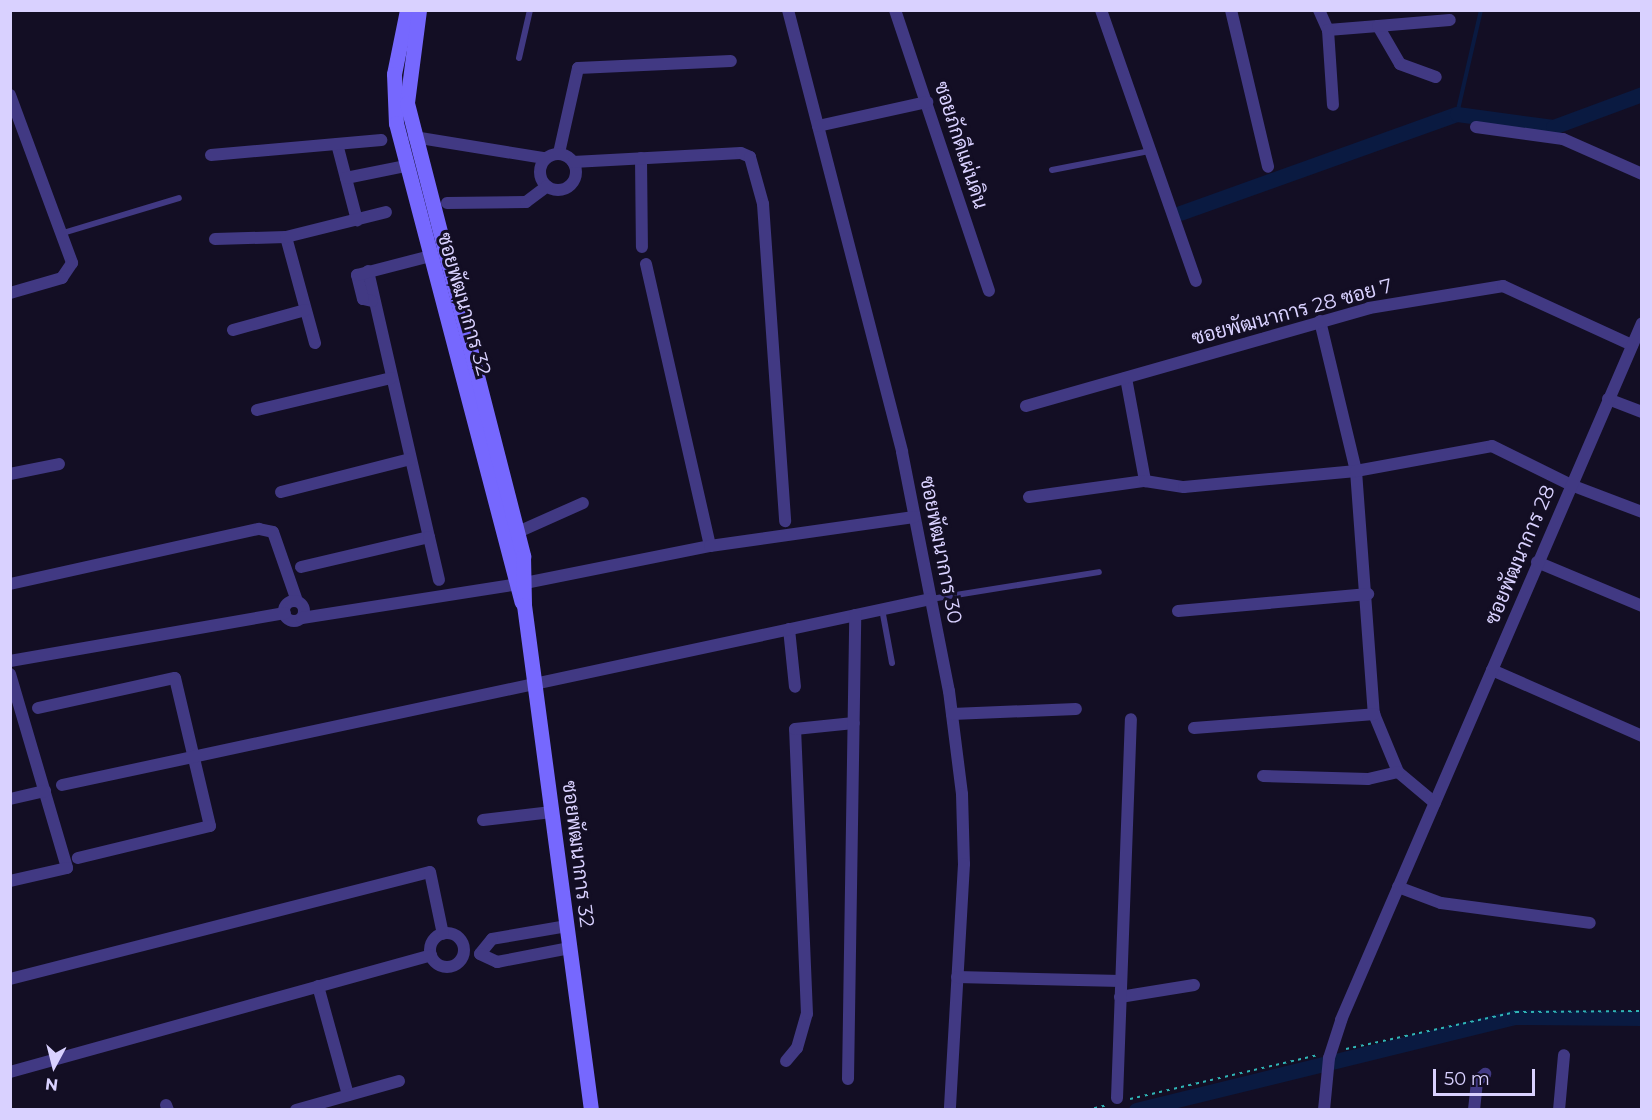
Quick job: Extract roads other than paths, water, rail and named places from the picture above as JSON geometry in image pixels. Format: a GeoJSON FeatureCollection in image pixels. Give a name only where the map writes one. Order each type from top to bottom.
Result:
{"type":"FeatureCollection","features":[{"type":"Feature","properties":{"kind":"street","name":"ซอยพัฒนาการ 32"},"geometry":{"type":"LineString","coordinates":[[407,10],[394,74],[405,166],[437,254],[485,426],[518,532],[520,584]]}},
{"type":"Feature","properties":{"kind":"street","name":"ซอยพัฒนาการ 32"},"geometry":{"type":"LineString","coordinates":[[419,10],[406,81],[414,137],[437,254]]}},
{"type":"Feature","properties":{"kind":"street","name":"ซอยพัฒนาการ 30"},"geometry":{"type":"LineString","coordinates":[[788,10],[914,517],[952,714],[964,864],[950,1110]]}},
{"type":"Feature","properties":{"kind":"street","name":"ซอยภักดีแผ่นดิน"},"geometry":{"type":"LineString","coordinates":[[895,10],[989,291]]}},
{"type":"Feature","properties":{"kind":"street"},"geometry":{"type":"LineString","coordinates":[[1101,10],[1196,281]]}},
{"type":"Feature","properties":{"kind":"street"},"geometry":{"type":"LineString","coordinates":[[1231,10],[1268,166]]}},
{"type":"Feature","properties":{"kind":"street"},"geometry":{"type":"LineString","coordinates":[[1319,10],[1328,30],[1333,105]]}},
{"type":"Feature","properties":{"kind":"street"},"geometry":{"type":"LineString","coordinates":[[1328,30],[1450,20]]}},
{"type":"Feature","properties":{"kind":"street"},"geometry":{"type":"LineString","coordinates":[[1378,26],[1400,64],[1436,78]]}},
{"type":"Feature","properties":{"kind":"street"},"geometry":{"type":"LineString","coordinates":[[559,153],[578,68],[731,61]]}},
{"type":"Feature","properties":{"kind":"street"},"geometry":{"type":"LineString","coordinates":[[10,95],[63,233],[72,263],[69,275],[10,293]]}},
{"type":"Feature","properties":{"kind":"street"},"geometry":{"type":"LineString","coordinates":[[818,126],[927,102]]}},
{"type":"Feature","properties":{"kind":"street"},"geometry":{"type":"LineString","coordinates":[[1476,127],[1563,138],[1641,174]]}},
{"type":"Feature","properties":{"kind":"street"},"geometry":{"type":"LineString","coordinates":[[414,137],[544,158],[559,153]]}},
{"type":"Feature","properties":{"kind":"street"},"geometry":{"type":"LineString","coordinates":[[211,155],[381,140]]}},
{"type":"Feature","properties":{"kind":"street"},"geometry":{"type":"LineString","coordinates":[[337,144],[357,220]]}},
{"type":"Feature","properties":{"kind":"street"},"geometry":{"type":"LineString","coordinates":[[559,153],[573,162],[741,153],[757,171],[785,521]]}},
{"type":"Feature","properties":{"kind":"street"},"geometry":{"type":"LineString","coordinates":[[544,158],[540,172],[547,186],[561,190],[571,186],[576,176],[573,162]]}},
{"type":"Feature","properties":{"kind":"street"},"geometry":{"type":"LineString","coordinates":[[640,158],[642,247]]}},
{"type":"Feature","properties":{"kind":"street"},"geometry":{"type":"LineString","coordinates":[[346,178],[405,166]]}},
{"type":"Feature","properties":{"kind":"street"},"geometry":{"type":"LineString","coordinates":[[447,203],[526,202],[547,186]]}},
{"type":"Feature","properties":{"kind":"street"},"geometry":{"type":"LineString","coordinates":[[215,239],[286,237],[386,212]]}},
{"type":"Feature","properties":{"kind":"street"},"geometry":{"type":"LineString","coordinates":[[286,237],[315,343]]}},
{"type":"Feature","properties":{"kind":"street"},"geometry":{"type":"LineString","coordinates":[[437,254],[368,271],[376,292],[372,301],[439,580]]}},
{"type":"Feature","properties":{"kind":"street"},"geometry":{"type":"LineString","coordinates":[[646,264],[710,546]]}},
{"type":"Feature","properties":{"kind":"street","name":"ซอยพัฒนาการ 28 ซอย 7"},"geometry":{"type":"LineString","coordinates":[[1026,406],[1369,308],[1508,286],[1632,345]]}},
{"type":"Feature","properties":{"kind":"street"},"geometry":{"type":"LineString","coordinates":[[233,330],[305,310]]}},
{"type":"Feature","properties":{"kind":"street"},"geometry":{"type":"LineString","coordinates":[[1320,321],[1356,471],[1368,594],[1374,714],[1398,772],[1435,803]]}},
{"type":"Feature","properties":{"kind":"street","name":"ซอยพัฒนาการ 28"},"geometry":{"type":"LineString","coordinates":[[1324,1110],[1325,1083],[1330,1055],[1398,886],[1641,323]]}},
{"type":"Feature","properties":{"kind":"street"},"geometry":{"type":"LineString","coordinates":[[257,410],[391,378]]}},
{"type":"Feature","properties":{"kind":"street"},"geometry":{"type":"LineString","coordinates":[[1126,378],[1145,481]]}},
{"type":"Feature","properties":{"kind":"street"},"geometry":{"type":"LineString","coordinates":[[1608,399],[1641,412]]}},
{"type":"Feature","properties":{"kind":"street","name":"ซอยพัฒนาการ 32"},"geometry":{"type":"LineString","coordinates":[[485,426],[524,605],[591,1110]]}},
{"type":"Feature","properties":{"kind":"street"},"geometry":{"type":"LineString","coordinates":[[1029,497],[1145,481],[1184,487],[1356,471],[1492,446],[1571,485],[1641,512]]}},
{"type":"Feature","properties":{"kind":"street"},"geometry":{"type":"LineString","coordinates":[[281,492],[410,459]]}},
{"type":"Feature","properties":{"kind":"street"},"geometry":{"type":"LineString","coordinates":[[10,474],[59,464]]}},
{"type":"Feature","properties":{"kind":"street"},"geometry":{"type":"LineString","coordinates":[[518,532],[583,503]]}},
{"type":"Feature","properties":{"kind":"street"},"geometry":{"type":"LineString","coordinates":[[285,613],[292,620],[520,584],[710,546],[914,517]]}},
{"type":"Feature","properties":{"kind":"street"},"geometry":{"type":"LineString","coordinates":[[10,584],[259,529],[273,532],[297,601],[304,608],[302,618]]}},
{"type":"Feature","properties":{"kind":"street"},"geometry":{"type":"LineString","coordinates":[[301,567],[429,537]]}},
{"type":"Feature","properties":{"kind":"street"},"geometry":{"type":"LineString","coordinates":[[1537,562],[1641,606]]}},
{"type":"Feature","properties":{"kind":"street"},"geometry":{"type":"LineString","coordinates":[[1178,611],[1368,594]]}},
{"type":"Feature","properties":{"kind":"street"},"geometry":{"type":"LineString","coordinates":[[62,784],[192,752],[931,599]]}},
{"type":"Feature","properties":{"kind":"street"},"geometry":{"type":"LineString","coordinates":[[285,613],[287,603],[297,601]]}},
{"type":"Feature","properties":{"kind":"street"},"geometry":{"type":"LineString","coordinates":[[10,661],[285,613]]}},
{"type":"Feature","properties":{"kind":"street"},"geometry":{"type":"LineString","coordinates":[[848,1079],[855,615]]}},
{"type":"Feature","properties":{"kind":"street"},"geometry":{"type":"LineString","coordinates":[[789,629],[795,687]]}},
{"type":"Feature","properties":{"kind":"street"},"geometry":{"type":"LineString","coordinates":[[1492,670],[1641,736]]}},
{"type":"Feature","properties":{"kind":"street"},"geometry":{"type":"LineString","coordinates":[[10,674],[16,715],[45,791],[67,868],[10,881]]}},
{"type":"Feature","properties":{"kind":"street"},"geometry":{"type":"LineString","coordinates":[[38,708],[175,678],[210,826],[78,858]]}},
{"type":"Feature","properties":{"kind":"street"},"geometry":{"type":"LineString","coordinates":[[952,714],[1076,709]]}},
{"type":"Feature","properties":{"kind":"street"},"geometry":{"type":"LineString","coordinates":[[1194,728],[1374,714]]}},
{"type":"Feature","properties":{"kind":"street"},"geometry":{"type":"LineString","coordinates":[[1116,1101],[1131,719]]}},
{"type":"Feature","properties":{"kind":"street"},"geometry":{"type":"LineString","coordinates":[[786,1061],[797,1048],[807,1014],[795,729],[854,723]]}},
{"type":"Feature","properties":{"kind":"street"},"geometry":{"type":"LineString","coordinates":[[1263,776],[1368,779],[1398,772]]}},
{"type":"Feature","properties":{"kind":"street"},"geometry":{"type":"LineString","coordinates":[[10,799],[45,791]]}},
{"type":"Feature","properties":{"kind":"street"},"geometry":{"type":"LineString","coordinates":[[483,820],[552,812]]}},
{"type":"Feature","properties":{"kind":"street"},"geometry":{"type":"LineString","coordinates":[[10,979],[430,872],[443,934]]}},
{"type":"Feature","properties":{"kind":"street"},"geometry":{"type":"LineString","coordinates":[[1398,886],[1441,903],[1590,923]]}},
{"type":"Feature","properties":{"kind":"street"},"geometry":{"type":"LineString","coordinates":[[480,954],[492,939],[567,926]]}},
{"type":"Feature","properties":{"kind":"street"},"geometry":{"type":"LineString","coordinates":[[443,934],[459,939],[463,954]]}},
{"type":"Feature","properties":{"kind":"street"},"geometry":{"type":"LineString","coordinates":[[431,955],[431,944],[443,934]]}},
{"type":"Feature","properties":{"kind":"street"},"geometry":{"type":"LineString","coordinates":[[431,955],[448,967],[463,954],[480,954],[497,962],[570,948]]}},
{"type":"Feature","properties":{"kind":"street"},"geometry":{"type":"LineString","coordinates":[[10,1072],[431,955]]}},
{"type":"Feature","properties":{"kind":"street"},"geometry":{"type":"LineString","coordinates":[[957,977],[1121,981]]}},
{"type":"Feature","properties":{"kind":"street"},"geometry":{"type":"LineString","coordinates":[[1120,997],[1194,985]]}},
{"type":"Feature","properties":{"kind":"street"},"geometry":{"type":"LineString","coordinates":[[318,986],[348,1095]]}},
{"type":"Feature","properties":{"kind":"street"},"geometry":{"type":"LineString","coordinates":[[1559,1110],[1564,1055]]}},
{"type":"Feature","properties":{"kind":"street"},"geometry":{"type":"LineString","coordinates":[[1474,1110],[1477,1081],[1485,1074]]}},
{"type":"Feature","properties":{"kind":"street"},"geometry":{"type":"LineString","coordinates":[[296,1110],[399,1081]]}},
{"type":"Feature","properties":{"kind":"lane"},"geometry":{"type":"LineString","coordinates":[[519,58],[530,10]]}},
{"type":"Feature","properties":{"kind":"lane"},"geometry":{"type":"LineString","coordinates":[[1052,170],[1150,151]]}},
{"type":"Feature","properties":{"kind":"lane"},"geometry":{"type":"LineString","coordinates":[[63,233],[179,198]]}},
{"type":"Feature","properties":{"kind":"lane"},"geometry":{"type":"LineString","coordinates":[[931,599],[1099,572]]}},
{"type":"Feature","properties":{"kind":"lane"},"geometry":{"type":"LineString","coordinates":[[882,609],[892,663]]}},
{"type":"Feature","properties":{"kind":"waterway"},"geometry":{"type":"LineString","coordinates":[[1457,114],[1481,10]]}},
{"type":"Feature","properties":{"kind":"waterway"},"geometry":{"type":"LineString","coordinates":[[1180,213],[1457,114],[1553,127],[1642,94]]}},
{"type":"Feature","properties":{"kind":"waterway"},"geometry":{"type":"LineString","coordinates":[[1136,1110],[1514,1017],[1642,1018]]}}]}
